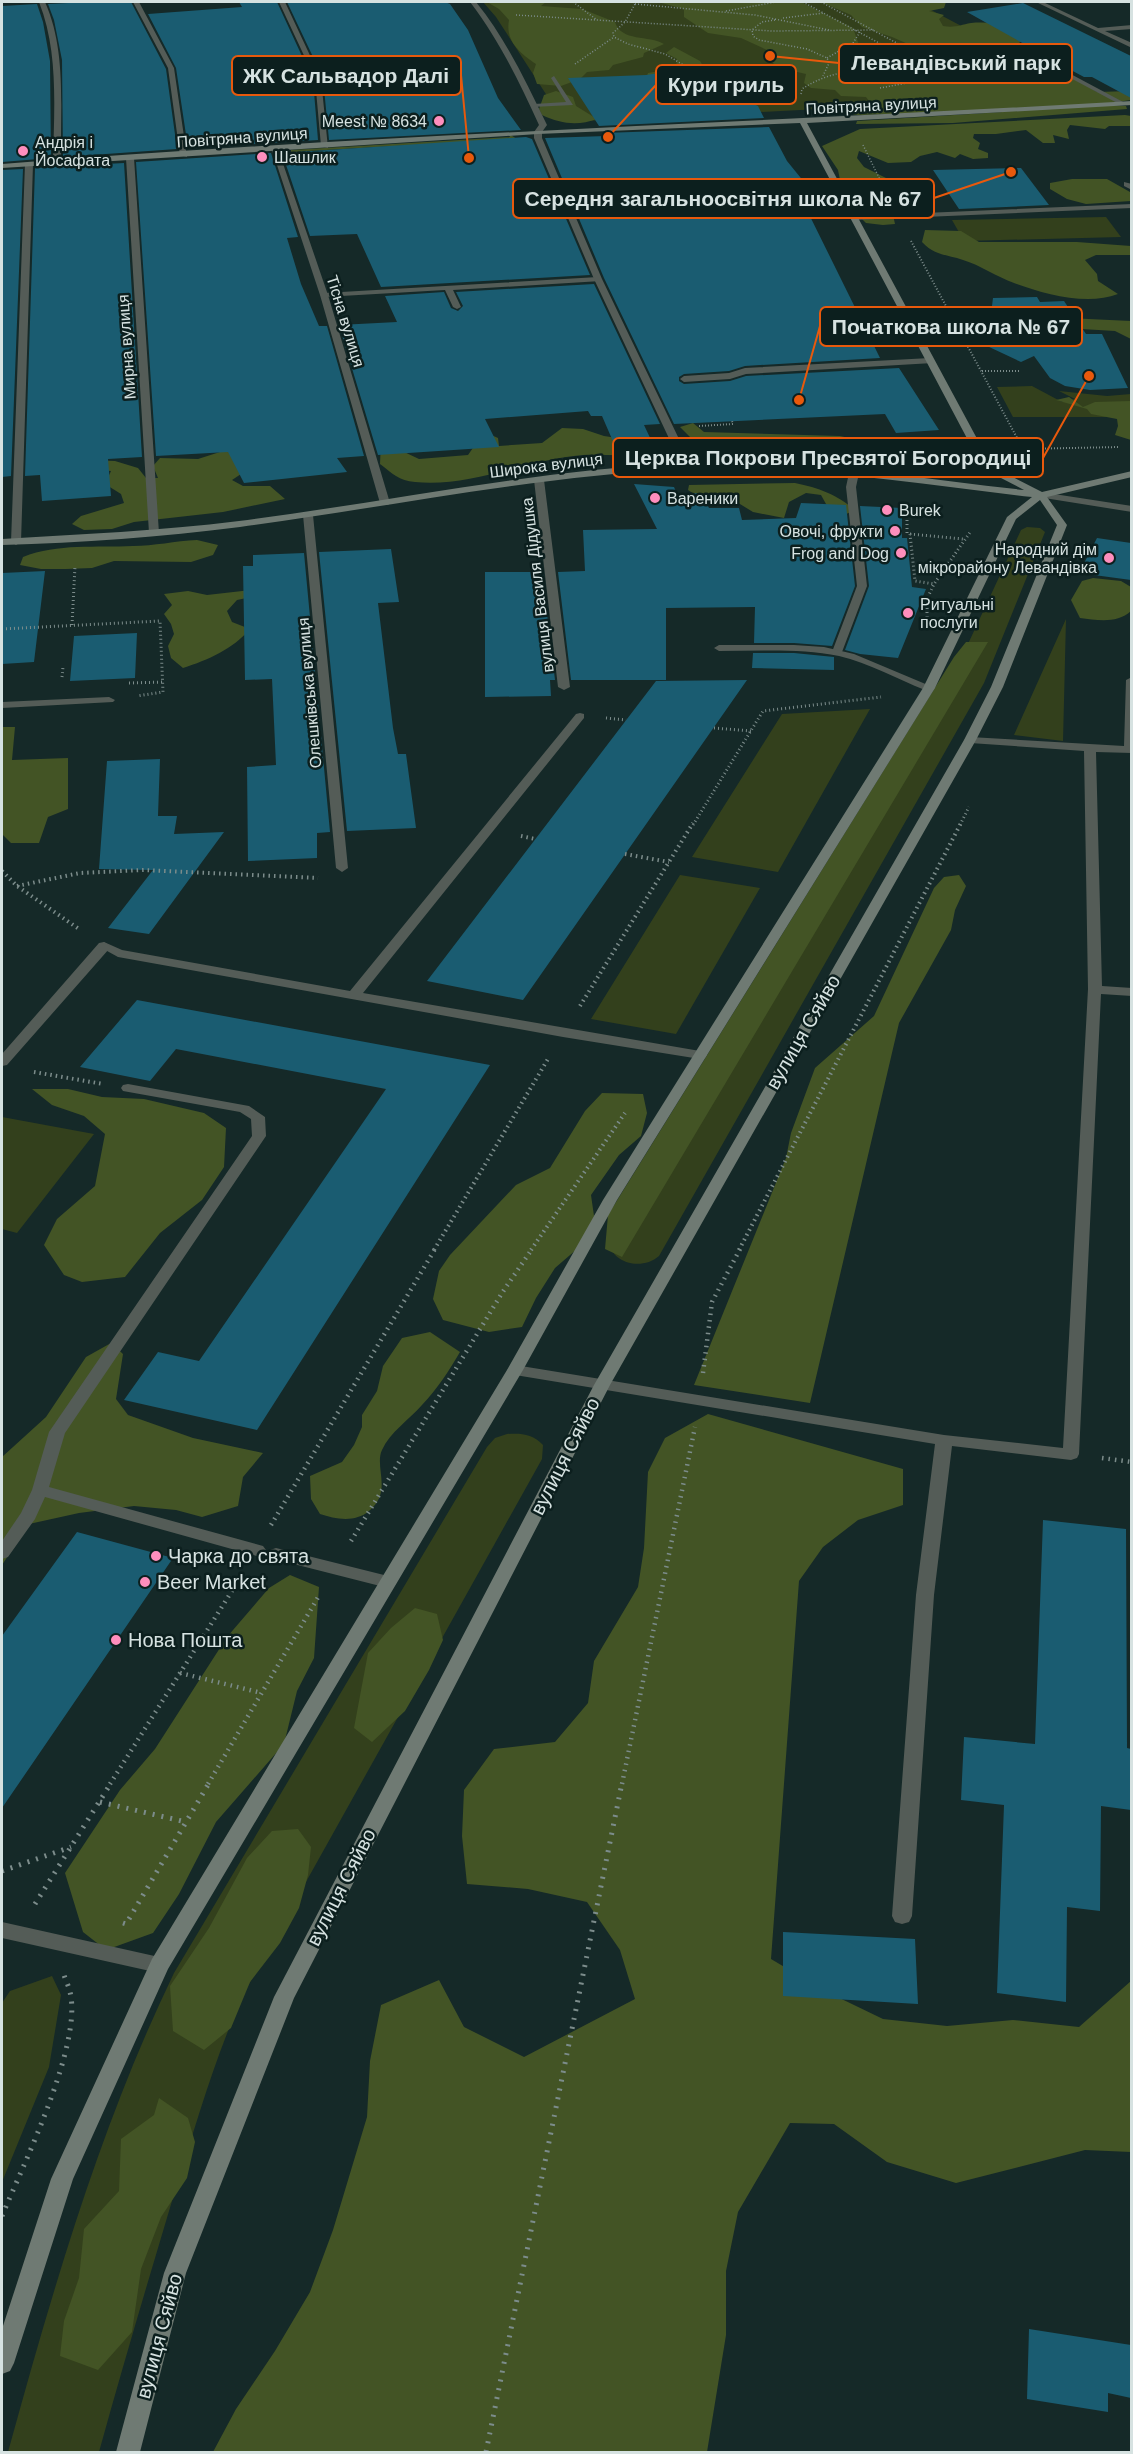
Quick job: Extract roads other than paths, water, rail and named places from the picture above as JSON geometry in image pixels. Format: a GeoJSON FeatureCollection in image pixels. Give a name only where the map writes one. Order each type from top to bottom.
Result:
{"type":"FeatureCollection","features":[{"type":"Feature","properties":{"kind":"main road","name":"Повітряна вулиця"},"geometry":{"type":"LineString","coordinates":[[2,166],[538,132],[804,122],[1127,104]]}},
{"type":"Feature","properties":{"kind":"main road","name":"вулиця Сяйво"},"geometry":{"type":"LineString","coordinates":[[128,2452],[175,2273],[284,1997],[602,1385],[970,740],[998,687],[1059,536],[1062,525],[1041,495],[1004,476],[984,461],[804,122]]}},
{"type":"Feature","properties":{"kind":"main road","name":"Широка вулиця"},"geometry":{"type":"LineString","coordinates":[[2,542],[154,534],[308,515],[539,480],[612,471],[687,466],[767,466],[854,473],[1041,495]]}},
{"type":"Feature","properties":{"kind":"main road"},"geometry":{"type":"LineString","coordinates":[[2,2363],[62,2179],[159,1965],[515,1370],[610,1200],[929,688],[1012,517],[1020,508],[1041,495],[1131,474]]}},
{"type":"Feature","properties":{"kind":"street"},"geometry":{"type":"LineString","coordinates":[[42,2],[49,19],[57,68],[57,163]]}},
{"type":"Feature","properties":{"kind":"street"},"geometry":{"type":"LineString","coordinates":[[136,2],[171,68],[184,154]]}},
{"type":"Feature","properties":{"kind":"street"},"geometry":{"type":"LineString","coordinates":[[282,2],[318,79],[325,146]]}},
{"type":"Feature","properties":{"kind":"street"},"geometry":{"type":"LineString","coordinates":[[473,2],[483,13],[521,77],[543,125],[538,132],[538,138],[598,279],[687,466]]}},
{"type":"Feature","properties":{"kind":"street"},"geometry":{"type":"LineString","coordinates":[[1039,2],[1131,46]]}},
{"type":"Feature","properties":{"kind":"street"},"geometry":{"type":"LineString","coordinates":[[1097,29],[1131,27]]}},
{"type":"Feature","properties":{"kind":"street"},"geometry":{"type":"LineString","coordinates":[[1050,65],[1127,104]]}},
{"type":"Feature","properties":{"kind":"street"},"geometry":{"type":"LineString","coordinates":[[534,106],[571,104],[554,78]]}},
{"type":"Feature","properties":{"kind":"street","name":"Тісна вулиця"},"geometry":{"type":"LineString","coordinates":[[274,149],[324,295],[385,503]]}},
{"type":"Feature","properties":{"kind":"street","name":"Мирна вулиця"},"geometry":{"type":"LineString","coordinates":[[130,158],[154,534]]}},
{"type":"Feature","properties":{"kind":"street"},"geometry":{"type":"LineString","coordinates":[[16,542],[29,164]]}},
{"type":"Feature","properties":{"kind":"street"},"geometry":{"type":"LineString","coordinates":[[855,218],[1131,206]]}},
{"type":"Feature","properties":{"kind":"street"},"geometry":{"type":"LineString","coordinates":[[324,295],[598,279]]}},
{"type":"Feature","properties":{"kind":"street"},"geometry":{"type":"LineString","coordinates":[[448,288],[457,307]]}},
{"type":"Feature","properties":{"kind":"street"},"geometry":{"type":"LineString","coordinates":[[684,379],[730,376],[745,370],[930,361]]}},
{"type":"Feature","properties":{"kind":"street"},"geometry":{"type":"LineString","coordinates":[[837,652],[861,586],[851,487],[854,473]]}},
{"type":"Feature","properties":{"kind":"street","name":"вулиця Василя Дідушка"},"geometry":{"type":"LineString","coordinates":[[539,480],[564,687]]}},
{"type":"Feature","properties":{"kind":"street","name":"Широка вулиця"},"geometry":{"type":"LineString","coordinates":[[1041,495],[1131,509]]}},
{"type":"Feature","properties":{"kind":"street","name":"Олешківська вулиця"},"geometry":{"type":"LineString","coordinates":[[308,515],[342,868]]}},
{"type":"Feature","properties":{"kind":"street"},"geometry":{"type":"LineString","coordinates":[[719,648],[804,649],[837,652],[859,658],[929,688]]}},
{"type":"Feature","properties":{"kind":"street"},"geometry":{"type":"LineString","coordinates":[[970,740],[1130,750],[1131,681]]}},
{"type":"Feature","properties":{"kind":"street"},"geometry":{"type":"LineString","coordinates":[[2,705],[109,700]]}},
{"type":"Feature","properties":{"kind":"street"},"geometry":{"type":"LineString","coordinates":[[354,995],[580,716]]}},
{"type":"Feature","properties":{"kind":"street"},"geometry":{"type":"LineString","coordinates":[[515,1370],[944,1440],[1071,1454],[1095,989],[1090,748]]}},
{"type":"Feature","properties":{"kind":"street"},"geometry":{"type":"LineString","coordinates":[[2,1062],[104,946],[118,952],[563,1033],[700,1055]]}},
{"type":"Feature","properties":{"kind":"street"},"geometry":{"type":"LineString","coordinates":[[1095,989],[1131,992]]}},
{"type":"Feature","properties":{"kind":"street"},"geometry":{"type":"LineString","coordinates":[[2,1553],[29,1515],[40,1490],[57,1432],[259,1136],[258,1118],[244,1109],[128,1088]]}},
{"type":"Feature","properties":{"kind":"street"},"geometry":{"type":"LineString","coordinates":[[902,1916],[925,1595],[944,1440]]}},
{"type":"Feature","properties":{"kind":"street"},"geometry":{"type":"LineString","coordinates":[[40,1490],[257,1550]]}},
{"type":"Feature","properties":{"kind":"street"},"geometry":{"type":"LineString","coordinates":[[276,1554],[388,1582]]}},
{"type":"Feature","properties":{"kind":"street"},"geometry":{"type":"LineString","coordinates":[[9,1932],[159,1965]]}},
{"type":"Feature","properties":{"kind":"place","name":"Левандівський парк"},"geometry":{"type":"Point","coordinates":[770,56]}},
{"type":"Feature","properties":{"kind":"place","name":"Meest № 8634"},"geometry":{"type":"Point","coordinates":[439,121]}},
{"type":"Feature","properties":{"kind":"place","name":"Кури гриль"},"geometry":{"type":"Point","coordinates":[608,137]}},
{"type":"Feature","properties":{"kind":"place","name":"Андрія і Йосафата"},"geometry":{"type":"Point","coordinates":[23,151]}},
{"type":"Feature","properties":{"kind":"place","name":"Шашлик"},"geometry":{"type":"Point","coordinates":[262,157]}},
{"type":"Feature","properties":{"kind":"place","name":"ЖК Сальвадор Далі"},"geometry":{"type":"Point","coordinates":[469,158]}},
{"type":"Feature","properties":{"kind":"place","name":"Середня загальноосвітня школа № 67"},"geometry":{"type":"Point","coordinates":[1011,172]}},
{"type":"Feature","properties":{"kind":"place","name":"Церква Покрови Пресвятої Богородиці"},"geometry":{"type":"Point","coordinates":[1089,376]}},
{"type":"Feature","properties":{"kind":"place","name":"Початкова школа № 67"},"geometry":{"type":"Point","coordinates":[799,400]}},
{"type":"Feature","properties":{"kind":"place","name":"Вареники"},"geometry":{"type":"Point","coordinates":[655,498]}},
{"type":"Feature","properties":{"kind":"place","name":"Burek"},"geometry":{"type":"Point","coordinates":[887,510]}},
{"type":"Feature","properties":{"kind":"place","name":"Овочі, фрукти"},"geometry":{"type":"Point","coordinates":[895,531]}},
{"type":"Feature","properties":{"kind":"place","name":"Frog and Dog"},"geometry":{"type":"Point","coordinates":[901,553]}},
{"type":"Feature","properties":{"kind":"place","name":"Народний дім мікрорайону Левандівка"},"geometry":{"type":"Point","coordinates":[1109,558]}},
{"type":"Feature","properties":{"kind":"place","name":"Ритуальні послуги"},"geometry":{"type":"Point","coordinates":[908,613]}},
{"type":"Feature","properties":{"kind":"place","name":"Чарка до свята"},"geometry":{"type":"Point","coordinates":[156,1556]}},
{"type":"Feature","properties":{"kind":"place","name":"Beer Market"},"geometry":{"type":"Point","coordinates":[145,1582]}},
{"type":"Feature","properties":{"kind":"place","name":"Нова Пошта"},"geometry":{"type":"Point","coordinates":[116,1640]}}]}
